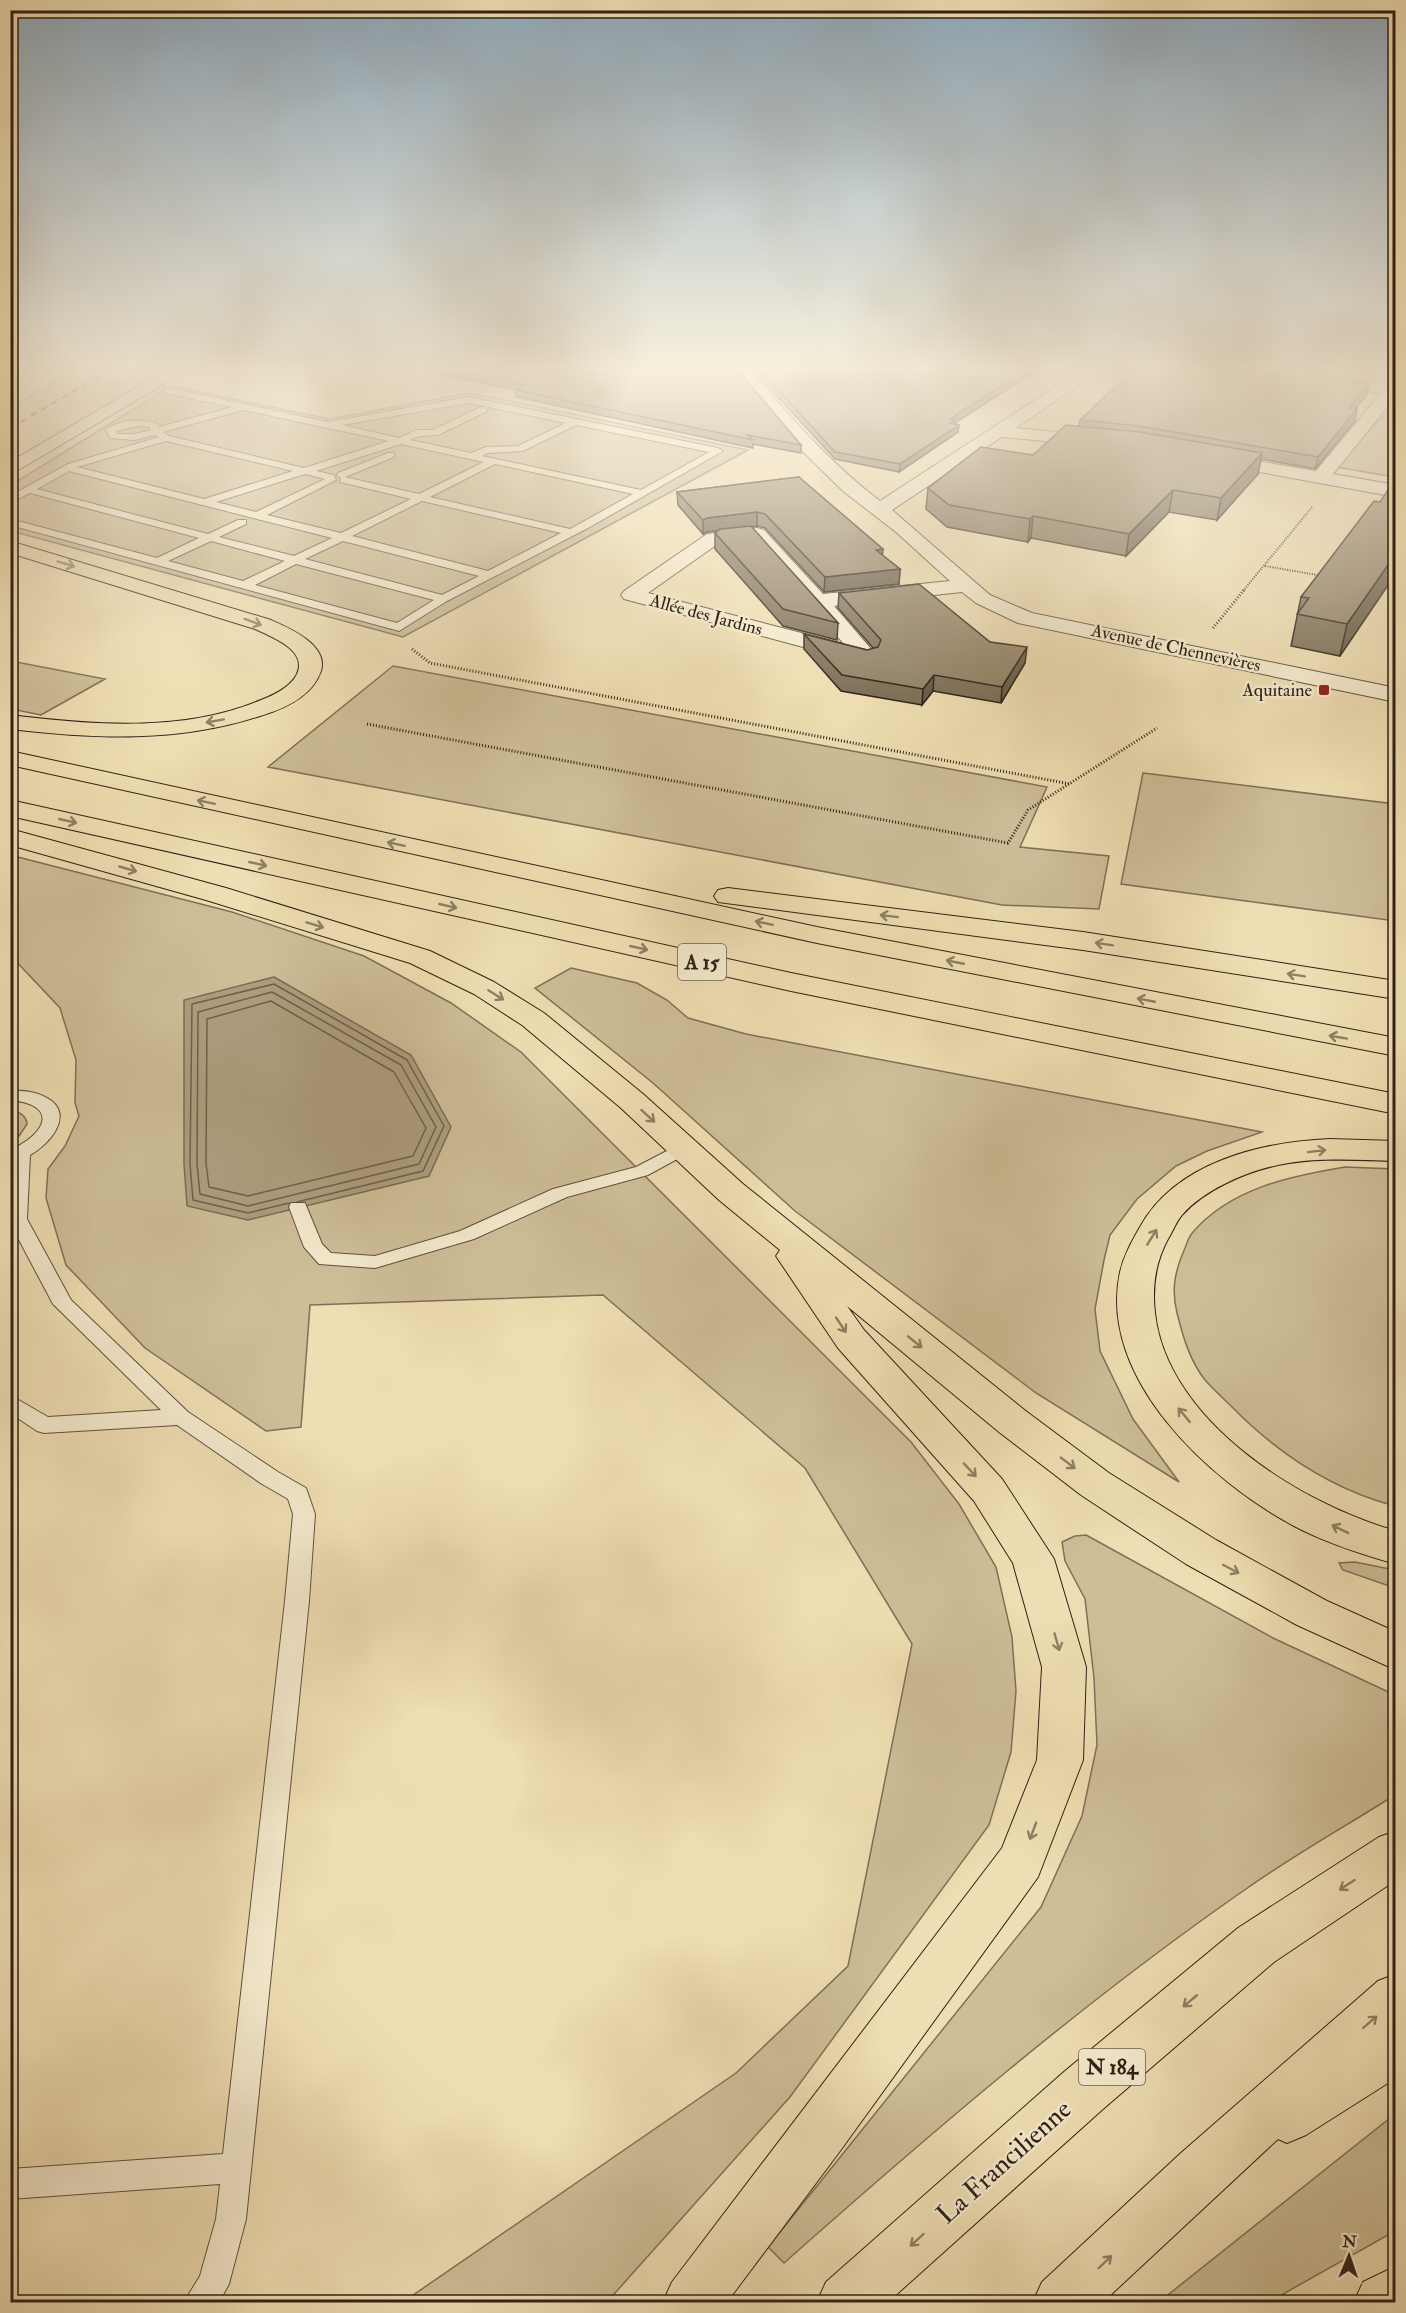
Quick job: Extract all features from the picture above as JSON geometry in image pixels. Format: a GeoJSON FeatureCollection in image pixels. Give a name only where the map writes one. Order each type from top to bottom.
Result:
{"type":"FeatureCollection","features":[{"type":"Feature","properties":{"kind":"highway"},"geometry":{"type":"LineString","coordinates":[[10,547],[252,621],[296,641],[307,651],[312,662],[310,672],[304,682],[288,695],[249,713],[224,719],[167,728],[130,730],[87,730],[10,722]]}},
{"type":"Feature","properties":{"kind":"highway","name":"A 15"},"geometry":{"type":"LineString","coordinates":[[10,758],[494,866],[817,935],[1395,1047]]}},
{"type":"Feature","properties":{"kind":"highway","name":"A 15"},"geometry":{"type":"LineString","coordinates":[[10,808],[791,982],[1395,1104]]}},
{"type":"Feature","properties":{"kind":"highway"},"geometry":{"type":"LineString","coordinates":[[10,837],[216,894],[420,957],[484,988],[533,1019],[632,1101],[731,1192],[773,1224],[1012,1422],[1095,1484],[1201,1552],[1312,1612],[1395,1652]]}},
{"type":"Feature","properties":{"kind":"highway"},"geometry":{"type":"LineString","coordinates":[[494,866],[1083,941],[1395,990]]}},
{"type":"Feature","properties":{"kind":"highway"},"geometry":{"type":"LineString","coordinates":[[1395,1151],[1328,1149],[1266,1157],[1213,1176],[1171,1206],[1146,1246],[1137,1268],[1134,1294],[1140,1340],[1156,1375],[1178,1408],[1202,1436],[1236,1466],[1284,1502],[1355,1536],[1395,1548]]}},
{"type":"Feature","properties":{"kind":"highway"},"geometry":{"type":"LineString","coordinates":[[692,2302],[814,2142],[1021,1861],[1060,1761],[1064,1667],[1033,1559],[988,1490],[851,1339],[773,1224]]}},
{"type":"Feature","properties":{"kind":"highway","name":"La Francilienne"},"geometry":{"type":"LineString","coordinates":[[846,2302],[1084,2090],[1256,1945],[1395,1853]]}},
{"type":"Feature","properties":{"kind":"highway"},"geometry":{"type":"LineString","coordinates":[[1062,2302],[1200,2172],[1395,1999]]}},
{"type":"Feature","properties":{"kind":"highway"},"geometry":{"type":"LineString","coordinates":[[1200,2172],[1395,2047]]}},
{"type":"Feature","properties":{"kind":"highway"},"geometry":{"type":"LineString","coordinates":[[1383,2302],[1395,2295]]}},
{"type":"Feature","properties":{"kind":"street","name":"Avenue de Chennevières"},"geometry":{"type":"LineString","coordinates":[[843,480],[903,528],[983,599],[1026,618],[1395,695]]}},
{"type":"Feature","properties":{"kind":"street"},"geometry":{"type":"LineString","coordinates":[[880,509],[925,480]]}},
{"type":"Feature","properties":{"kind":"street"},"geometry":{"type":"LineString","coordinates":[[1338,480],[1395,491]]}},
{"type":"Feature","properties":{"kind":"street","name":"Allée des Jardins"},"geometry":{"type":"LineString","coordinates":[[757,534],[818,601],[867,657],[631,595],[714,538],[757,534]]}},
{"type":"Feature","properties":{"kind":"street"},"geometry":{"type":"LineString","coordinates":[[818,601],[967,585]]}},
{"type":"Feature","properties":{"kind":"lane"},"geometry":{"type":"LineString","coordinates":[[10,500],[47,480]]}},
{"type":"Feature","properties":{"kind":"lane"},"geometry":{"type":"LineString","coordinates":[[116,480],[489,575]]}},
{"type":"Feature","properties":{"kind":"lane"},"geometry":{"type":"LineString","coordinates":[[204,502],[276,480]]}},
{"type":"Feature","properties":{"kind":"lane"},"geometry":{"type":"LineString","coordinates":[[256,516],[327,480]]}},
{"type":"Feature","properties":{"kind":"lane"},"geometry":{"type":"LineString","coordinates":[[354,480],[569,532]]}},
{"type":"Feature","properties":{"kind":"lane"},"geometry":{"type":"LineString","coordinates":[[246,585],[457,480]]}},
{"type":"Feature","properties":{"kind":"lane"},"geometry":{"type":"LineString","coordinates":[[582,480],[642,493]]}},
{"type":"Feature","properties":{"kind":"lane"},"geometry":{"type":"LineString","coordinates":[[10,522],[399,627],[443,599],[666,480]]}},
{"type":"Feature","properties":{"kind":"lane"},"geometry":{"type":"LineString","coordinates":[[29,490],[443,599]]}},
{"type":"Feature","properties":{"kind":"lane"},"geometry":{"type":"LineString","coordinates":[[158,562],[242,522]]}},
{"type":"Feature","properties":{"kind":"lane"},"geometry":{"type":"LineString","coordinates":[[10,1095],[34,1098],[45,1104],[52,1113],[52,1123],[47,1134],[36,1144],[16,1155],[14,1214],[63,1304],[181,1417],[270,1478],[298,1494],[304,1514],[297,1601],[231,2218],[213,2284],[200,2302]]}},
{"type":"Feature","properties":{"kind":"lane"},"geometry":{"type":"LineString","coordinates":[[298,1208],[314,1247],[326,1259],[375,1262],[467,1235],[560,1194],[642,1171],[684,1148]]}},
{"type":"Feature","properties":{"kind":"lane"},"geometry":{"type":"LineString","coordinates":[[10,1402],[44,1425],[181,1417]]}},
{"type":"Feature","properties":{"kind":"lane"},"geometry":{"type":"LineString","coordinates":[[10,2184],[237,2168]]}},
{"type":"Feature","properties":{"kind":"path"},"geometry":{"type":"LineString","coordinates":[[1194,652],[1264,566],[1327,480]]}},
{"type":"Feature","properties":{"kind":"path"},"geometry":{"type":"LineString","coordinates":[[1264,566],[1332,577]]}},
{"type":"Feature","properties":{"kind":"path"},"geometry":{"type":"LineString","coordinates":[[406,644],[430,663],[1070,784]]}},
{"type":"Feature","properties":{"kind":"path"},"geometry":{"type":"LineString","coordinates":[[367,724],[1008,843],[1028,810],[1157,728]]}},
{"type":"Feature","properties":{"kind":"shaded area"},"geometry":{"type":"Polygon","coordinates":[[[19,480],[693,480],[403,637],[11,531],[11,485],[19,480]]]}},
{"type":"Feature","properties":{"kind":"shaded area"},"geometry":{"type":"Polygon","coordinates":[[[10,661],[105,679],[41,715],[11,709],[10,661]]]}},
{"type":"Feature","properties":{"kind":"shaded area"},"geometry":{"type":"Polygon","coordinates":[[[393,666],[1047,787],[1020,847],[1109,856],[1099,909],[1002,905],[268,767],[393,666]]]}},
{"type":"Feature","properties":{"kind":"shaded area"},"geometry":{"type":"Polygon","coordinates":[[[1143,773],[1395,804],[1395,921],[1121,884],[1143,773]]]}},
{"type":"Feature","properties":{"kind":"shaded area"},"geometry":{"type":"Polygon","coordinates":[[[10,855],[232,912],[364,956],[451,1003],[521,1052],[911,1442],[959,1504],[996,1567],[1012,1637],[1016,1691],[1011,1752],[989,1825],[790,2097],[607,2302],[403,2302],[736,2073],[848,1966],[912,1644],[805,1468],[603,1295],[310,1305],[301,1427],[266,1431],[145,1348],[66,1265],[46,1198],[48,1169],[65,1146],[79,1116],[75,1103],[76,1060],[60,1008],[11,956],[10,855]]]}},
{"type":"Feature","properties":{"kind":"shaded area"},"geometry":{"type":"Polygon","coordinates":[[[571,968],[637,983],[667,1000],[688,1018],[746,1034],[1262,1132],[1207,1151],[1176,1166],[1137,1199],[1110,1235],[1104,1260],[1095,1309],[1100,1351],[1133,1419],[1179,1482],[1036,1393],[795,1211],[653,1083],[535,988],[571,968]]]}},
{"type":"Feature","properties":{"kind":"shaded area"},"geometry":{"type":"Polygon","coordinates":[[[11,1110],[22,1114],[27,1124],[19,1136],[11,1142],[11,1110]]]}},
{"type":"Feature","properties":{"kind":"shaded area"},"geometry":{"type":"Polygon","coordinates":[[[1345,1167],[1395,1169],[1395,1506],[1371,1499],[1327,1479],[1286,1454],[1249,1423],[1211,1387],[1195,1365],[1175,1304],[1176,1272],[1188,1240],[1208,1217],[1244,1194],[1263,1186],[1345,1167]]]}},
{"type":"Feature","properties":{"kind":"shaded area"},"geometry":{"type":"Polygon","coordinates":[[[1086,1535],[1273,1638],[1395,1695],[1395,1795],[1264,1876],[1185,1932],[1067,2022],[952,2117],[784,2263],[768,2247],[1041,1907],[1082,1816],[1097,1745],[1094,1678],[1085,1599],[1065,1561],[1062,1542],[1075,1536],[1086,1535]]]}},
{"type":"Feature","properties":{"kind":"shaded area"},"geometry":{"type":"Polygon","coordinates":[[[1355,1562],[1395,1570],[1395,1588],[1343,1570],[1339,1563],[1355,1562]]]}},
{"type":"Feature","properties":{"kind":"shaded area"},"geometry":{"type":"Polygon","coordinates":[[[1395,2114],[1395,2231],[1269,2302],[1159,2302],[1395,2114]]]}},
{"type":"Feature","properties":{"kind":"water"},"geometry":{"type":"Polygon","coordinates":[[[274,977],[411,1055],[451,1127],[429,1176],[248,1220],[187,1206],[184,1164],[184,1000],[274,977]]]}},
{"type":"Feature","properties":{"kind":"building"},"geometry":{"type":"Polygon","coordinates":[[[775,480],[802,480],[883,549],[876,550],[900,569],[825,577],[765,514],[757,512],[703,520],[677,492],[775,480]]]}},
{"type":"Feature","properties":{"kind":"building"},"geometry":{"type":"Polygon","coordinates":[[[938,480],[1237,480],[1221,498],[1173,490],[1129,534],[1033,516],[1030,519],[949,505],[928,488],[938,480]]]}},
{"type":"Feature","properties":{"kind":"building"},"geometry":{"type":"Polygon","coordinates":[[[1388,490],[1395,492],[1395,555],[1347,624],[1297,614],[1309,598],[1301,597],[1374,501],[1380,502],[1388,490]]]}},
{"type":"Feature","properties":{"kind":"building"},"geometry":{"type":"Polygon","coordinates":[[[751,526],[838,623],[783,609],[715,533],[720,529],[751,526]]]}},
{"type":"Feature","properties":{"kind":"building"},"geometry":{"type":"Polygon","coordinates":[[[919,584],[990,642],[1027,647],[1002,687],[934,675],[923,689],[842,675],[804,634],[867,650],[878,647],[881,640],[839,593],[919,584]]]}},
{"type":"Feature","properties":{"kind":"place","name":"Aquitaine"},"geometry":{"type":"Point","coordinates":[1324,690]}}]}
